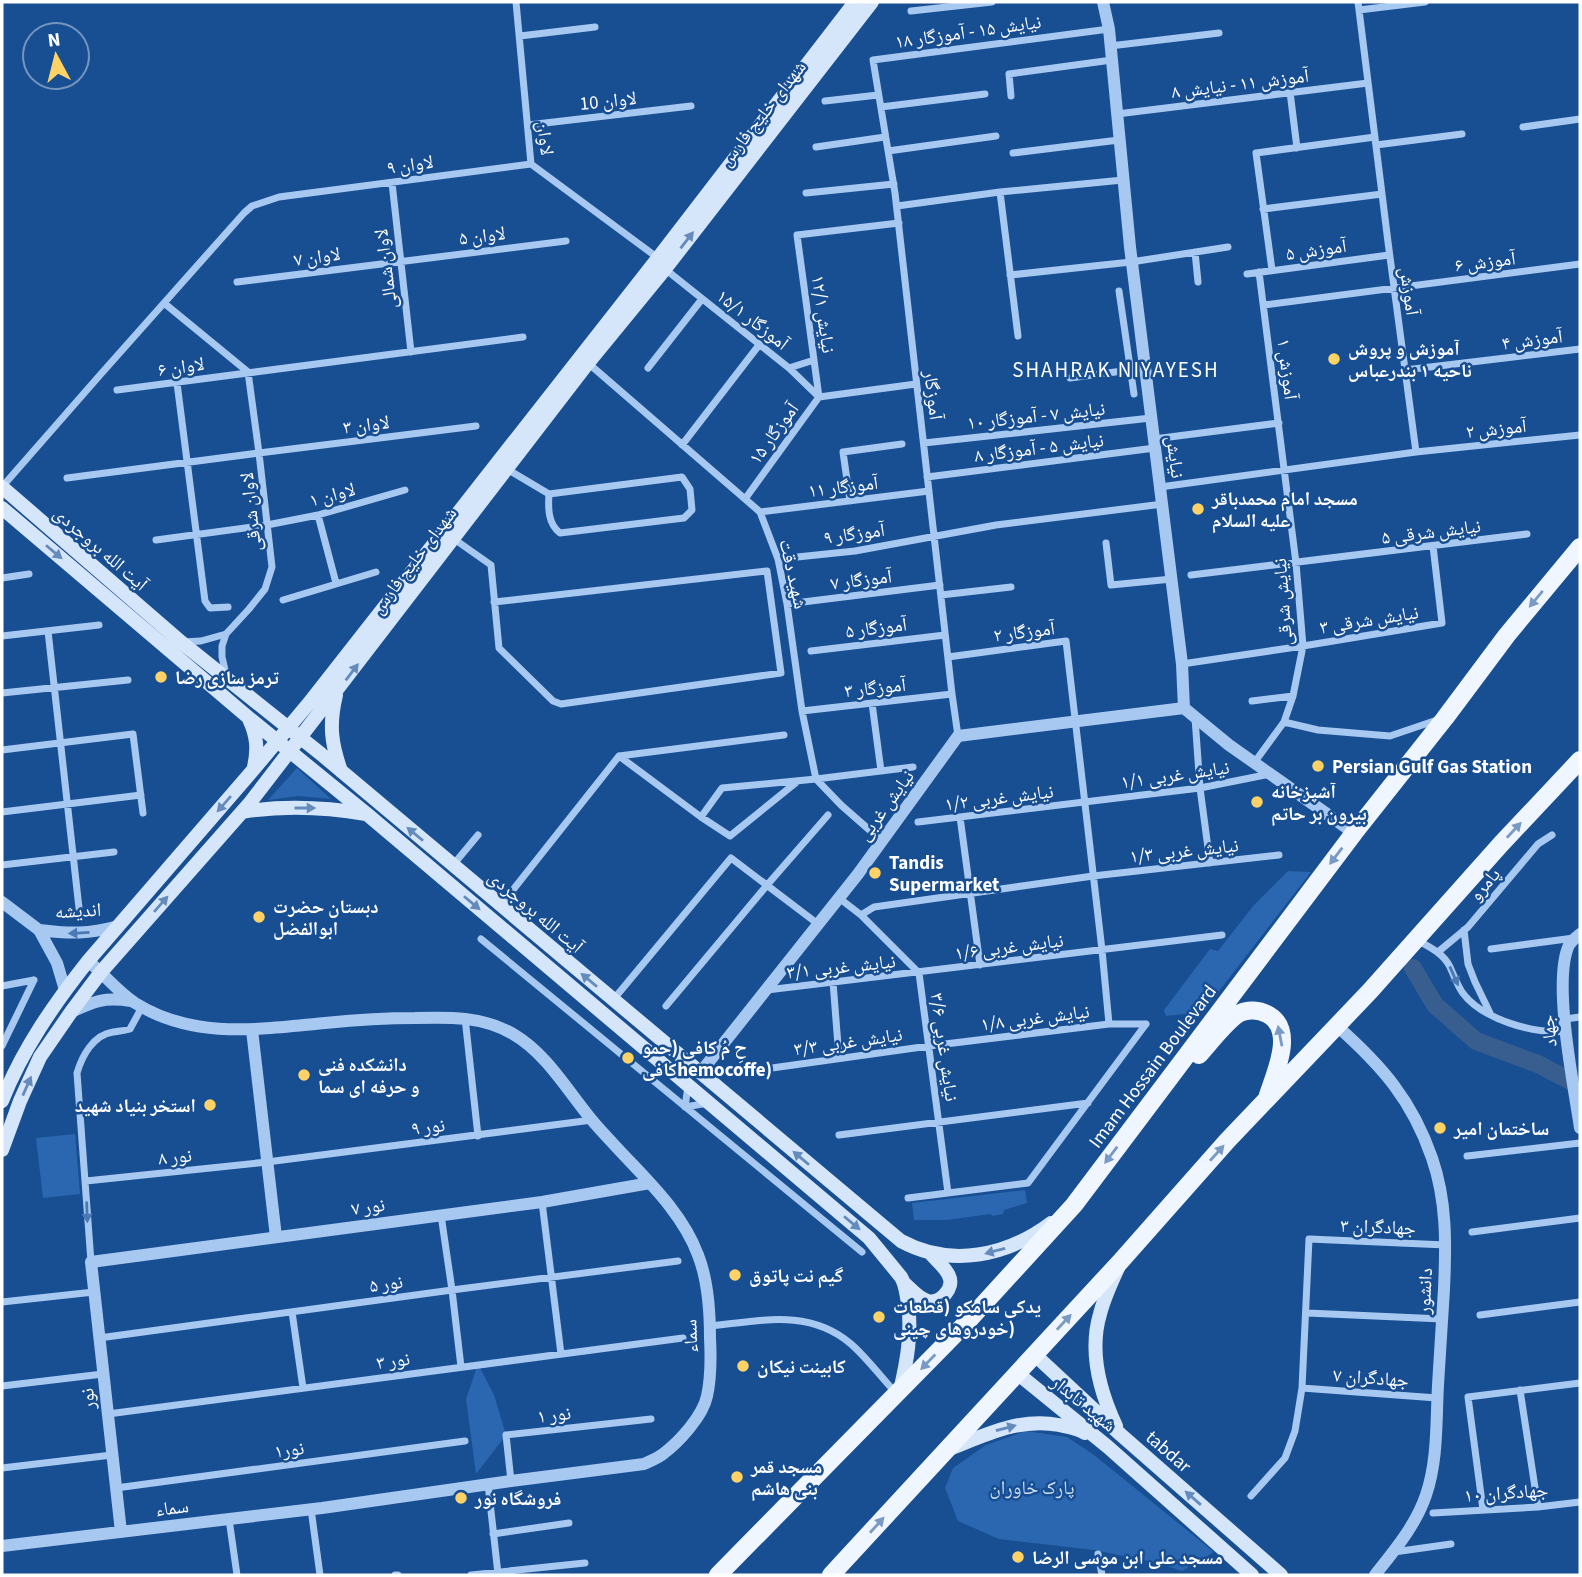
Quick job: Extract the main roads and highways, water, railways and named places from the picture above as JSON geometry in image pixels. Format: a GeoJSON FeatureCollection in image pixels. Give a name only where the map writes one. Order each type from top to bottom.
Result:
{"type":"FeatureCollection","features":[{"type":"Feature","properties":{"kind":"main road","name":"شهدای خلیج فارس"},"geometry":{"type":"LineString","coordinates":[[2,1150],[40,1057],[101,972],[242,812],[290,752],[507,469],[522,440],[588,363],[783,106],[872,2]]}},
{"type":"Feature","properties":{"kind":"main road","name":"شهدای خلیج فارس"},"geometry":{"type":"LineString","coordinates":[[783,106],[851,3]]}},
{"type":"Feature","properties":{"kind":"main road","name":"شهدای خلیج فارس"},"geometry":{"type":"LineString","coordinates":[[2,1101],[31,1041],[65,990],[278,741],[662,264]]}},
{"type":"Feature","properties":{"kind":"main road","name":"آیت الله بروجردی"},"geometry":{"type":"LineString","coordinates":[[2,487],[181,642],[301,738],[901,1241],[931,1254],[975,1255],[1007,1248],[1031,1236],[1074,1205]]}},
{"type":"Feature","properties":{"kind":"main road","name":"آیت الله بروجردی"},"geometry":{"type":"LineString","coordinates":[[2,509],[869,1238],[905,1284],[910,1321],[909,1343],[907,1362],[898,1393]]}},
{"type":"Feature","properties":{"kind":"main road","name":"Imam Hossain Boulevard"},"geometry":{"type":"LineString","coordinates":[[718,1575],[968,1321],[1074,1205],[1507,635],[1580,547]]}},
{"type":"Feature","properties":{"kind":"main road"},"geometry":{"type":"LineString","coordinates":[[337,692],[331,727],[333,750],[341,772]]}},
{"type":"Feature","properties":{"kind":"main road"},"geometry":{"type":"LineString","coordinates":[[257,702],[280,711],[289,711],[309,703]]}},
{"type":"Feature","properties":{"kind":"main road"},"geometry":{"type":"LineString","coordinates":[[249,718],[258,747],[253,770]]}},
{"type":"Feature","properties":{"kind":"main road"},"geometry":{"type":"LineString","coordinates":[[314,771],[317,763],[325,758]]}},
{"type":"Feature","properties":{"kind":"main road"},"geometry":{"type":"LineString","coordinates":[[831,1575],[1120,1262],[1227,1141],[1338,1026],[1580,760]]}},
{"type":"Feature","properties":{"kind":"main road"},"geometry":{"type":"LineString","coordinates":[[242,812],[277,808],[320,808],[368,815]]}},
{"type":"Feature","properties":{"kind":"main road"},"geometry":{"type":"LineString","coordinates":[[1132,1128],[1234,1017],[1244,1012],[1258,1012],[1270,1016],[1277,1023],[1281,1034],[1282,1048],[1266,1101]]}},
{"type":"Feature","properties":{"kind":"main road"},"geometry":{"type":"LineString","coordinates":[[905,1284],[929,1301],[945,1294],[951,1285],[949,1276],[931,1254]]}},
{"type":"Feature","properties":{"kind":"main road"},"geometry":{"type":"LineString","coordinates":[[1120,1262],[1099,1316],[1096,1332],[1103,1393],[1120,1434]]}},
{"type":"Feature","properties":{"kind":"main road","name":"tabdar"},"geometry":{"type":"LineString","coordinates":[[1034,1354],[1120,1434],[1281,1575]]}},
{"type":"Feature","properties":{"kind":"main road","name":"شهید تابدار"},"geometry":{"type":"LineString","coordinates":[[1017,1373],[1108,1447],[1252,1575]]}},
{"type":"Feature","properties":{"kind":"main road"},"geometry":{"type":"LineString","coordinates":[[1044,1395],[1043,1387],[1051,1379],[1059,1377]]}},
{"type":"Feature","properties":{"kind":"main road"},"geometry":{"type":"LineString","coordinates":[[943,1452],[996,1430],[1021,1424],[1048,1423],[1078,1429],[1108,1447]]}},
{"type":"Feature","properties":{"kind":"main road"},"geometry":{"type":"LineString","coordinates":[[1212,1538],[1223,1524]]}},
{"type":"Feature","properties":{"kind":"main road"},"geometry":{"type":"LineString","coordinates":[[731,1575],[764,1529]]}},
{"type":"Feature","properties":{"kind":"waterway"},"geometry":{"type":"LineString","coordinates":[[1413,968],[1435,1005],[1476,1041],[1538,1064],[1580,1086]]}},
{"type":"Feature","properties":{"kind":"place","name":"آموزش و پروش ناحیه ۱ بندرعباس"},"geometry":{"type":"Point","coordinates":[1334,359]}},
{"type":"Feature","properties":{"kind":"place","name":"مسجد امام محمدباقر علیه السلام"},"geometry":{"type":"Point","coordinates":[1198,509]}},
{"type":"Feature","properties":{"kind":"place","name":"ترمز سازی رضا"},"geometry":{"type":"Point","coordinates":[161,677]}},
{"type":"Feature","properties":{"kind":"place","name":"Persian Gulf Gas Station"},"geometry":{"type":"Point","coordinates":[1318,766]}},
{"type":"Feature","properties":{"kind":"place","name":"آشپزخانه بیرون بر حاتم"},"geometry":{"type":"Point","coordinates":[1257,802]}},
{"type":"Feature","properties":{"kind":"place","name":"Tandis Supermarket"},"geometry":{"type":"Point","coordinates":[875,873]}},
{"type":"Feature","properties":{"kind":"place","name":"دبستان حضرت ابوالفضل"},"geometry":{"type":"Point","coordinates":[259,917]}},
{"type":"Feature","properties":{"kind":"place","name":"حِ مُ کافی (حمو کافیhemocoffe)"},"geometry":{"type":"Point","coordinates":[628,1058]}},
{"type":"Feature","properties":{"kind":"place","name":"دانشکده فنی و حرفه ای سما"},"geometry":{"type":"Point","coordinates":[304,1075]}},
{"type":"Feature","properties":{"kind":"place","name":"استخر بنیاد شهید"},"geometry":{"type":"Point","coordinates":[210,1105]}},
{"type":"Feature","properties":{"kind":"place","name":"ساختمان امیر"},"geometry":{"type":"Point","coordinates":[1440,1128]}},
{"type":"Feature","properties":{"kind":"place","name":"گیم نت پاتوق"},"geometry":{"type":"Point","coordinates":[735,1275]}},
{"type":"Feature","properties":{"kind":"place","name":"یدکی سامکو (قطعات خودروهای چینی)"},"geometry":{"type":"Point","coordinates":[879,1317]}},
{"type":"Feature","properties":{"kind":"place","name":"کابینت نیکان"},"geometry":{"type":"Point","coordinates":[743,1366]}},
{"type":"Feature","properties":{"kind":"place","name":"مسجد قمر بنی هاشم"},"geometry":{"type":"Point","coordinates":[737,1477]}},
{"type":"Feature","properties":{"kind":"place","name":"فروشگاه نور"},"geometry":{"type":"Point","coordinates":[461,1498]}},
{"type":"Feature","properties":{"kind":"place","name":"مسجد علی ابن موسی الرضا"},"geometry":{"type":"Point","coordinates":[1018,1557]}},
{"type":"Feature","properties":{"kind":"district","name":"SHAHRAK NIYAYESH"},"geometry":{"type":"Point","coordinates":[1116,370]}},
{"type":"Feature","properties":{"kind":"park label","name":"پارک خاوران"},"geometry":{"type":"Point","coordinates":[1032,1487]}}]}
